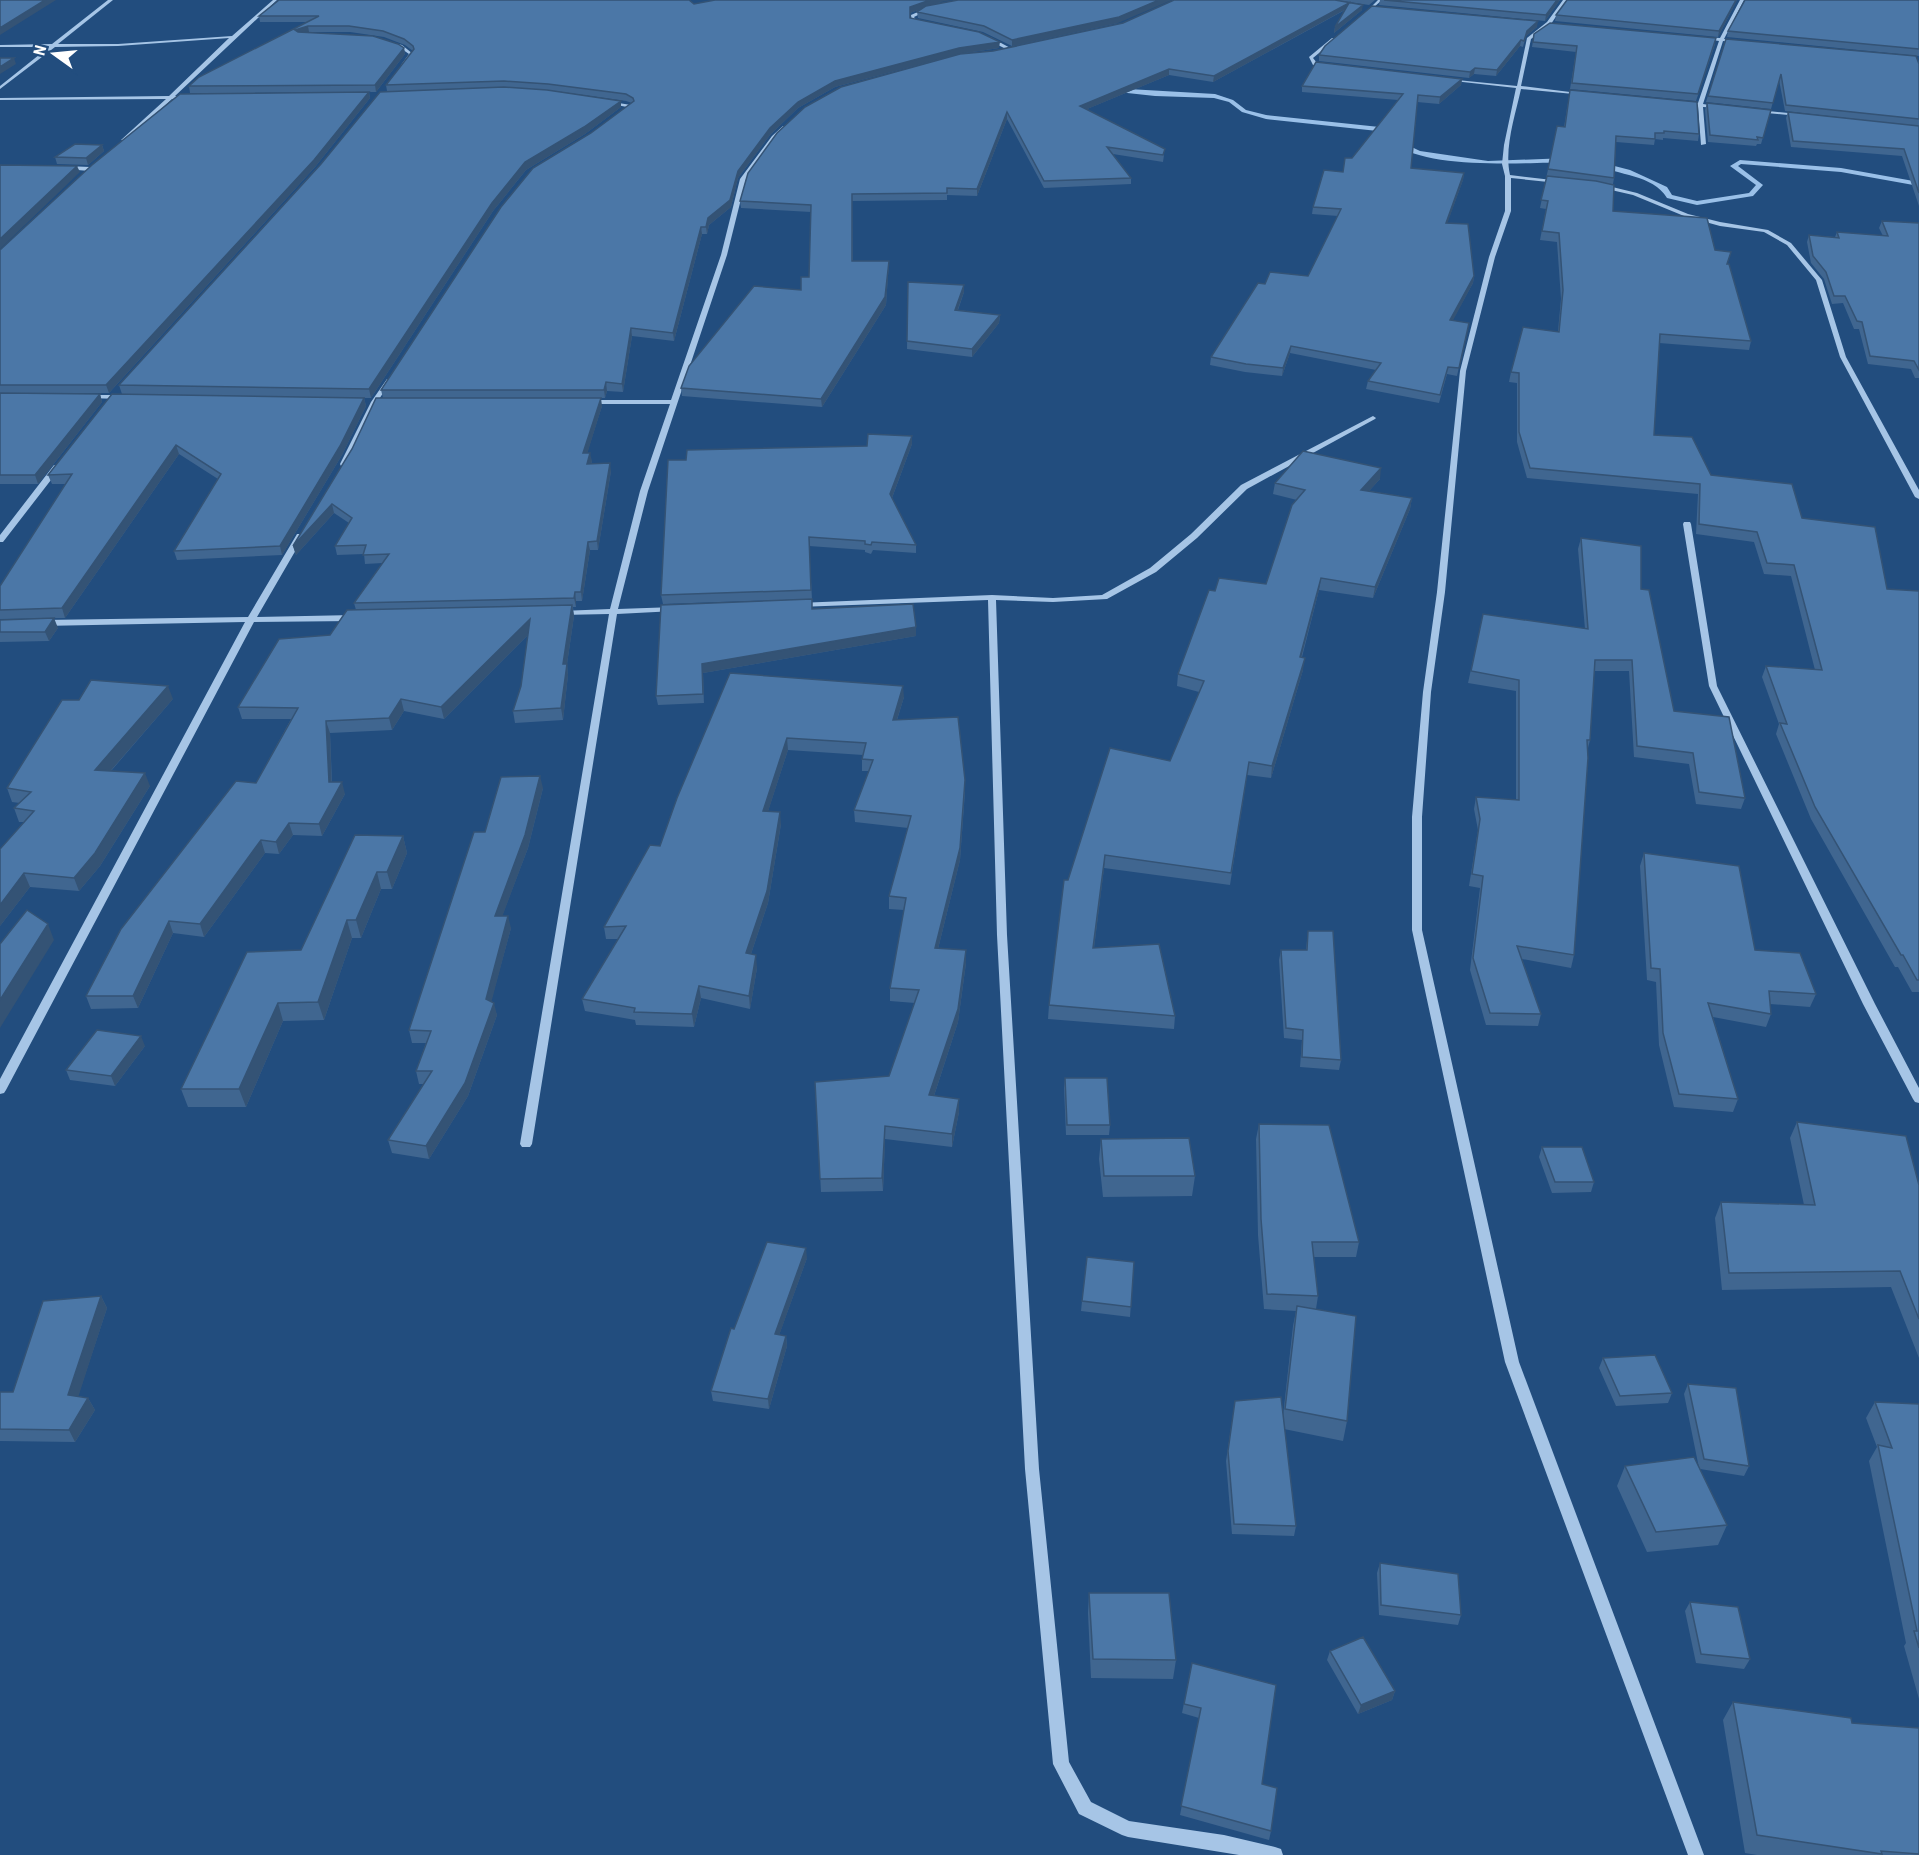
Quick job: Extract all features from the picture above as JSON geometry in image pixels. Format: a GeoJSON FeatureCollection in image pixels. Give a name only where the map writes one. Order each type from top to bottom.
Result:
{"type":"FeatureCollection","features":[{"type":"Feature","properties":{"kind":"street"},"geometry":{"type":"LineString","coordinates":[[0,88],[111,0]]}},
{"type":"Feature","properties":{"kind":"street"},"geometry":{"type":"LineString","coordinates":[[115,147],[173,97],[230,37],[275,0]]}},
{"type":"Feature","properties":{"kind":"street"},"geometry":{"type":"LineString","coordinates":[[1362,15],[1380,0]]}},
{"type":"Feature","properties":{"kind":"street"},"geometry":{"type":"LineString","coordinates":[[1565,0],[1555,24],[1529,38],[1505,164],[1508,176],[1508,211],[1492,257],[1463,371],[1447,538],[1427,692],[1419,795],[1417,930],[1512,1362],[1696,1855]]}},
{"type":"Feature","properties":{"kind":"street"},"geometry":{"type":"LineString","coordinates":[[1703,144],[1700,105],[1721,40],[1742,0]]}},
{"type":"Feature","properties":{"kind":"street"},"geometry":{"type":"LineString","coordinates":[[1361,7],[1383,9]]}},
{"type":"Feature","properties":{"kind":"street"},"geometry":{"type":"LineString","coordinates":[[930,26],[914,21],[912,16],[924,9],[934,8]]}},
{"type":"Feature","properties":{"kind":"street"},"geometry":{"type":"LineString","coordinates":[[1537,22],[1555,24]]}},
{"type":"Feature","properties":{"kind":"street"},"geometry":{"type":"LineString","coordinates":[[981,35],[1012,50]]}},
{"type":"Feature","properties":{"kind":"street"},"geometry":{"type":"LineString","coordinates":[[1336,36],[1311,58],[1315,64],[1340,69]]}},
{"type":"Feature","properties":{"kind":"street"},"geometry":{"type":"LineString","coordinates":[[0,45],[118,45],[230,37]]}},
{"type":"Feature","properties":{"kind":"street"},"geometry":{"type":"LineString","coordinates":[[1698,38],[1745,42]]}},
{"type":"Feature","properties":{"kind":"street"},"geometry":{"type":"LineString","coordinates":[[378,39],[399,44],[411,54],[398,71]]}},
{"type":"Feature","properties":{"kind":"street"},"geometry":{"type":"LineString","coordinates":[[1002,52],[1023,48]]}},
{"type":"Feature","properties":{"kind":"street"},"geometry":{"type":"LineString","coordinates":[[1435,79],[1586,94]]}},
{"type":"Feature","properties":{"kind":"street"},"geometry":{"type":"LineString","coordinates":[[0,99],[197,96]]}},
{"type":"Feature","properties":{"kind":"street"},"geometry":{"type":"LineString","coordinates":[[600,101],[631,106],[617,117]]}},
{"type":"Feature","properties":{"kind":"street"},"geometry":{"type":"LineString","coordinates":[[1677,102],[1723,107]]}},
{"type":"Feature","properties":{"kind":"street"},"geometry":{"type":"LineString","coordinates":[[1746,110],[1804,116]]}},
{"type":"Feature","properties":{"kind":"street"},"geometry":{"type":"LineString","coordinates":[[526,1144],[613,612],[644,491],[724,255],[743,180],[774,137],[792,120]]}},
{"type":"Feature","properties":{"kind":"street"},"geometry":{"type":"LineString","coordinates":[[82,177],[99,162]]}},
{"type":"Feature","properties":{"kind":"street"},"geometry":{"type":"LineString","coordinates":[[56,168],[90,169]]}},
{"type":"Feature","properties":{"kind":"street"},"geometry":{"type":"LineString","coordinates":[[1508,176],[1565,182]]}},
{"type":"Feature","properties":{"kind":"street"},"geometry":{"type":"LineString","coordinates":[[1595,185],[1635,194],[1686,216],[1766,231],[1789,244],[1819,280],[1843,357],[1919,497]]}},
{"type":"Feature","properties":{"kind":"street"},"geometry":{"type":"LineString","coordinates":[[336,477],[374,402],[393,372]]}},
{"type":"Feature","properties":{"kind":"street"},"geometry":{"type":"LineString","coordinates":[[106,405],[121,388]]}},
{"type":"Feature","properties":{"kind":"street"},"geometry":{"type":"LineString","coordinates":[[78,397],[136,397]]}},
{"type":"Feature","properties":{"kind":"street"},"geometry":{"type":"LineString","coordinates":[[363,402],[385,402]]}},
{"type":"Feature","properties":{"kind":"street"},"geometry":{"type":"LineString","coordinates":[[580,402],[675,402]]}},
{"type":"Feature","properties":{"kind":"street"},"geometry":{"type":"LineString","coordinates":[[791,605],[992,597],[1053,600],[1104,597],[1153,570],[1194,536],[1244,487],[1372,418]]}},
{"type":"Feature","properties":{"kind":"street"},"geometry":{"type":"LineString","coordinates":[[0,540],[64,459]]}},
{"type":"Feature","properties":{"kind":"street"},"geometry":{"type":"LineString","coordinates":[[1687,524],[1713,686],[1869,1004],[1919,1099]]}},
{"type":"Feature","properties":{"kind":"street"},"geometry":{"type":"LineString","coordinates":[[0,1090],[250,621],[305,528]]}},
{"type":"Feature","properties":{"kind":"street"},"geometry":{"type":"LineString","coordinates":[[992,597],[1002,935],[1031,1457],[1061,1764],[1084,1808],[1128,1829],[1224,1843],[1275,1855]]}},
{"type":"Feature","properties":{"kind":"street"},"geometry":{"type":"LineString","coordinates":[[555,613],[684,609]]}},
{"type":"Feature","properties":{"kind":"street"},"geometry":{"type":"LineString","coordinates":[[36,623],[367,618]]}},
{"type":"Feature","properties":{"kind":"building"},"geometry":{"type":"Polygon","coordinates":[[[0,0],[45,0],[0,28],[0,0]]]}},
{"type":"Feature","properties":{"kind":"building"},"geometry":{"type":"Polygon","coordinates":[[[279,0],[689,0],[694,4],[715,0],[930,0],[910,7],[910,18],[979,32],[1000,42],[959,48],[835,81],[798,102],[770,128],[738,171],[730,200],[708,218],[706,227],[701,227],[673,333],[631,328],[622,384],[606,382],[604,390],[381,390],[501,207],[533,168],[591,133],[634,101],[626,94],[504,81],[386,85],[414,49],[413,46],[404,39],[383,31],[349,26],[308,26],[295,30],[373,36],[404,48],[375,85],[189,86],[199,77],[319,16],[259,16],[279,0]]]}},
{"type":"Feature","properties":{"kind":"building"},"geometry":{"type":"Polygon","coordinates":[[[958,0],[1159,0],[1119,17],[1012,40],[984,26],[917,12],[926,6],[958,0]]]}},
{"type":"Feature","properties":{"kind":"building"},"geometry":{"type":"Polygon","coordinates":[[[1174,0],[1335,0],[1363,5],[1335,27],[1349,3],[1214,76],[1169,69],[1080,106],[1165,149],[1163,155],[1107,147],[1131,178],[1044,181],[1007,112],[977,189],[947,188],[947,193],[852,194],[852,261],[889,261],[885,297],[821,399],[681,388],[689,366],[754,286],[801,290],[801,277],[809,277],[811,205],[740,201],[748,173],[777,133],[805,107],[841,87],[960,54],[993,51],[1123,23],[1174,0]]]}},
{"type":"Feature","properties":{"kind":"building"},"geometry":{"type":"Polygon","coordinates":[[[1384,0],[1557,0],[1546,15],[1384,0]]]}},
{"type":"Feature","properties":{"kind":"building"},"geometry":{"type":"Polygon","coordinates":[[[1567,0],[1736,0],[1719,31],[1556,15],[1567,0]]]}},
{"type":"Feature","properties":{"kind":"building"},"geometry":{"type":"Polygon","coordinates":[[[1745,0],[1919,0],[1919,49],[1728,31],[1745,0]]]}},
{"type":"Feature","properties":{"kind":"building"},"geometry":{"type":"Polygon","coordinates":[[[1372,6],[1538,21],[1527,31],[1524,41],[1521,40],[1497,70],[1475,68],[1470,72],[1319,55],[1325,46],[1372,6]]]}},
{"type":"Feature","properties":{"kind":"building"},"geometry":{"type":"Polygon","coordinates":[[[1550,23],[1716,38],[1698,94],[1572,83],[1577,46],[1533,42],[1534,34],[1550,23]]]}},
{"type":"Feature","properties":{"kind":"building"},"geometry":{"type":"Polygon","coordinates":[[[1726,39],[1916,56],[1919,64],[1919,119],[1786,105],[1781,74],[1773,103],[1708,96],[1726,39]]]}},
{"type":"Feature","properties":{"kind":"building"},"geometry":{"type":"Polygon","coordinates":[[[0,58],[14,58],[0,67],[0,58]]]}},
{"type":"Feature","properties":{"kind":"building"},"geometry":{"type":"Polygon","coordinates":[[[1316,62],[1462,79],[1440,97],[1418,95],[1411,168],[1464,173],[1446,223],[1468,224],[1474,276],[1450,320],[1469,323],[1459,368],[1448,367],[1440,395],[1368,381],[1381,363],[1291,346],[1283,368],[1211,357],[1258,283],[1265,284],[1270,272],[1308,276],[1341,209],[1313,207],[1324,170],[1343,172],[1345,158],[1352,158],[1403,94],[1302,86],[1316,62]]]}},
{"type":"Feature","properties":{"kind":"building"},"geometry":{"type":"Polygon","coordinates":[[[504,87],[547,90],[621,101],[584,127],[525,162],[492,203],[369,389],[119,385],[321,164],[380,92],[504,87]]]}},
{"type":"Feature","properties":{"kind":"building"},"geometry":{"type":"Polygon","coordinates":[[[1570,90],[1697,102],[1699,134],[1664,131],[1664,133],[1655,133],[1655,139],[1616,136],[1614,178],[1548,169],[1557,126],[1565,127],[1570,90]]]}},
{"type":"Feature","properties":{"kind":"building"},"geometry":{"type":"Polygon","coordinates":[[[369,92],[314,160],[106,385],[0,385],[0,250],[92,165],[180,94],[369,92]]]}},
{"type":"Feature","properties":{"kind":"building"},"geometry":{"type":"Polygon","coordinates":[[[1707,103],[1771,110],[1763,138],[1757,137],[1758,140],[1710,135],[1707,103]]]}},
{"type":"Feature","properties":{"kind":"building"},"geometry":{"type":"Polygon","coordinates":[[[1788,112],[1919,126],[1919,193],[1904,149],[1793,141],[1788,112]]]}},
{"type":"Feature","properties":{"kind":"building"},"geometry":{"type":"Polygon","coordinates":[[[75,144],[102,145],[86,158],[55,157],[75,144]]]}},
{"type":"Feature","properties":{"kind":"building"},"geometry":{"type":"Polygon","coordinates":[[[0,165],[77,166],[0,239],[0,165]]]}},
{"type":"Feature","properties":{"kind":"building"},"geometry":{"type":"Polygon","coordinates":[[[1547,176],[1614,185],[1613,211],[1707,218],[1715,250],[1731,252],[1727,264],[1729,264],[1751,341],[1660,334],[1654,435],[1692,437],[1711,475],[1792,484],[1802,518],[1875,527],[1887,589],[1919,591],[1919,980],[1901,955],[1815,807],[1780,723],[1787,724],[1766,666],[1822,670],[1794,565],[1767,563],[1757,532],[1699,524],[1700,484],[1530,468],[1519,432],[1519,373],[1511,372],[1523,327],[1559,332],[1563,290],[1559,233],[1542,231],[1548,201],[1541,200],[1547,176]]]}},
{"type":"Feature","properties":{"kind":"building"},"geometry":{"type":"Polygon","coordinates":[[[1882,221],[1919,223],[1919,370],[1914,361],[1870,356],[1862,322],[1857,321],[1845,296],[1834,296],[1826,272],[1813,256],[1809,235],[1839,238],[1837,232],[1888,236],[1882,221]]]}},
{"type":"Feature","properties":{"kind":"building"},"geometry":{"type":"Polygon","coordinates":[[[908,282],[964,285],[955,310],[1000,315],[972,349],[907,341],[908,282]]]}},
{"type":"Feature","properties":{"kind":"building"},"geometry":{"type":"Polygon","coordinates":[[[0,393],[100,394],[35,475],[0,475],[0,393]]]}},
{"type":"Feature","properties":{"kind":"building"},"geometry":{"type":"Polygon","coordinates":[[[112,394],[364,398],[340,446],[280,546],[174,551],[221,474],[176,445],[62,608],[0,610],[0,586],[72,474],[48,475],[112,394]]]}},
{"type":"Feature","properties":{"kind":"building"},"geometry":{"type":"Polygon","coordinates":[[[376,398],[601,398],[583,453],[590,453],[587,464],[610,463],[597,541],[588,542],[581,592],[575,592],[574,598],[354,603],[389,554],[363,555],[366,545],[335,546],[352,518],[332,504],[293,546],[352,449],[376,398]]]}},
{"type":"Feature","properties":{"kind":"building"},"geometry":{"type":"Polygon","coordinates":[[[868,434],[912,436],[890,494],[916,545],[872,542],[871,545],[865,544],[865,541],[809,537],[811,590],[661,595],[668,460],[686,460],[687,450],[867,446],[868,434]]]}},
{"type":"Feature","properties":{"kind":"building"},"geometry":{"type":"Polygon","coordinates":[[[1303,451],[1381,468],[1361,490],[1412,498],[1375,587],[1321,578],[1300,657],[1305,658],[1272,766],[1249,762],[1231,873],[1105,855],[1093,948],[1159,944],[1175,1016],[1049,1005],[1064,880],[1068,880],[1110,748],[1170,761],[1204,681],[1178,674],[1209,590],[1215,591],[1219,578],[1266,584],[1292,505],[1305,490],[1275,483],[1303,451]]]}},
{"type":"Feature","properties":{"kind":"building"},"geometry":{"type":"Polygon","coordinates":[[[1581,538],[1641,546],[1641,589],[1649,590],[1674,711],[1729,717],[1745,798],[1699,792],[1693,753],[1637,746],[1632,660],[1595,660],[1590,740],[1587,740],[1588,758],[1574,955],[1517,946],[1541,1014],[1490,1013],[1473,958],[1483,876],[1472,874],[1480,819],[1476,797],[1519,800],[1519,680],[1471,671],[1483,614],[1588,629],[1581,538]]]}},
{"type":"Feature","properties":{"kind":"building"},"geometry":{"type":"Polygon","coordinates":[[[812,599],[812,609],[913,604],[916,627],[702,664],[703,694],[656,696],[661,605],[812,599]]]}},
{"type":"Feature","properties":{"kind":"building"},"geometry":{"type":"Polygon","coordinates":[[[572,605],[563,664],[567,664],[561,708],[513,711],[521,686],[530,619],[441,707],[401,699],[389,718],[326,721],[329,782],[342,782],[319,824],[289,823],[276,842],[261,840],[200,924],[169,921],[133,996],[86,996],[121,929],[236,781],[256,783],[298,708],[238,707],[279,639],[330,635],[347,610],[572,605]]]}},
{"type":"Feature","properties":{"kind":"building"},"geometry":{"type":"Polygon","coordinates":[[[54,618],[45,632],[0,632],[0,620],[54,618]]]}},
{"type":"Feature","properties":{"kind":"building"},"geometry":{"type":"Polygon","coordinates":[[[730,673],[903,686],[893,720],[958,717],[965,780],[960,848],[935,948],[966,950],[958,1009],[929,1095],[959,1099],[952,1134],[885,1126],[882,1178],[820,1179],[815,1082],[889,1076],[919,990],[890,988],[906,898],[889,896],[911,816],[854,810],[873,760],[862,759],[866,743],[787,738],[763,811],[780,812],[767,891],[746,953],[756,955],[749,996],[699,986],[692,1014],[634,1012],[635,1008],[582,999],[626,926],[604,927],[650,845],[660,846],[677,798],[730,673]]]}},
{"type":"Feature","properties":{"kind":"building"},"geometry":{"type":"Polygon","coordinates":[[[91,680],[168,686],[95,770],[145,773],[95,853],[74,878],[24,873],[0,905],[0,849],[34,811],[14,808],[31,792],[7,788],[62,700],[79,700],[91,680]]]}},
{"type":"Feature","properties":{"kind":"building"},"geometry":{"type":"Polygon","coordinates":[[[540,776],[525,835],[495,916],[508,916],[486,999],[494,1003],[465,1083],[426,1146],[388,1140],[432,1071],[416,1071],[431,1031],[409,1030],[474,832],[485,832],[501,777],[540,776]]]}},
{"type":"Feature","properties":{"kind":"building"},"geometry":{"type":"Polygon","coordinates":[[[355,835],[403,836],[387,872],[377,872],[356,920],[347,920],[318,1002],[278,1003],[239,1089],[181,1089],[247,952],[301,950],[355,835]]]}},
{"type":"Feature","properties":{"kind":"building"},"geometry":{"type":"Polygon","coordinates":[[[1644,853],[1739,866],[1755,950],[1800,953],[1816,994],[1769,991],[1771,1014],[1708,1003],[1738,1099],[1679,1094],[1663,1033],[1660,969],[1651,968],[1644,853]]]}},
{"type":"Feature","properties":{"kind":"building"},"geometry":{"type":"Polygon","coordinates":[[[27,910],[48,924],[0,1000],[0,944],[27,910]]]}},
{"type":"Feature","properties":{"kind":"building"},"geometry":{"type":"Polygon","coordinates":[[[1308,931],[1333,931],[1341,1060],[1302,1057],[1303,1030],[1286,1028],[1281,950],[1307,950],[1308,931]]]}},
{"type":"Feature","properties":{"kind":"building"},"geometry":{"type":"Polygon","coordinates":[[[97,1030],[141,1036],[111,1076],[66,1070],[97,1030]]]}},
{"type":"Feature","properties":{"kind":"building"},"geometry":{"type":"Polygon","coordinates":[[[1065,1078],[1107,1078],[1110,1125],[1067,1125],[1065,1078]]]}},
{"type":"Feature","properties":{"kind":"building"},"geometry":{"type":"Polygon","coordinates":[[[1797,1122],[1906,1136],[1919,1185],[1919,1319],[1900,1271],[1729,1273],[1721,1202],[1815,1205],[1797,1122]]]}},
{"type":"Feature","properties":{"kind":"building"},"geometry":{"type":"Polygon","coordinates":[[[1259,1124],[1329,1125],[1359,1242],[1312,1242],[1318,1296],[1267,1294],[1261,1219],[1259,1124]]]}},
{"type":"Feature","properties":{"kind":"building"},"geometry":{"type":"Polygon","coordinates":[[[1189,1138],[1195,1176],[1104,1176],[1101,1139],[1189,1138]]]}},
{"type":"Feature","properties":{"kind":"building"},"geometry":{"type":"Polygon","coordinates":[[[1542,1147],[1582,1147],[1594,1182],[1555,1182],[1542,1147]]]}},
{"type":"Feature","properties":{"kind":"building"},"geometry":{"type":"Polygon","coordinates":[[[767,1242],[806,1248],[775,1334],[786,1336],[768,1399],[711,1391],[731,1328],[734,1329],[767,1242]]]}},
{"type":"Feature","properties":{"kind":"building"},"geometry":{"type":"Polygon","coordinates":[[[1087,1257],[1134,1262],[1131,1307],[1082,1301],[1087,1257]]]}},
{"type":"Feature","properties":{"kind":"building"},"geometry":{"type":"Polygon","coordinates":[[[101,1296],[68,1395],[88,1398],[69,1430],[0,1429],[0,1392],[13,1392],[43,1301],[101,1296]]]}},
{"type":"Feature","properties":{"kind":"building"},"geometry":{"type":"Polygon","coordinates":[[[1297,1306],[1356,1316],[1347,1421],[1285,1409],[1297,1306]]]}},
{"type":"Feature","properties":{"kind":"building"},"geometry":{"type":"Polygon","coordinates":[[[1655,1355],[1672,1393],[1620,1396],[1603,1358],[1655,1355]]]}},
{"type":"Feature","properties":{"kind":"building"},"geometry":{"type":"Polygon","coordinates":[[[1688,1384],[1736,1388],[1749,1466],[1704,1459],[1688,1384]]]}},
{"type":"Feature","properties":{"kind":"building"},"geometry":{"type":"Polygon","coordinates":[[[1281,1397],[1296,1526],[1234,1524],[1228,1451],[1235,1401],[1281,1397]]]}},
{"type":"Feature","properties":{"kind":"building"},"geometry":{"type":"Polygon","coordinates":[[[1875,1402],[1919,1404],[1919,1648],[1878,1445],[1892,1448],[1875,1402]]]}},
{"type":"Feature","properties":{"kind":"building"},"geometry":{"type":"Polygon","coordinates":[[[1694,1457],[1727,1525],[1656,1532],[1625,1466],[1694,1457]]]}},
{"type":"Feature","properties":{"kind":"building"},"geometry":{"type":"Polygon","coordinates":[[[1380,1563],[1458,1574],[1461,1615],[1381,1605],[1380,1563]]]}},
{"type":"Feature","properties":{"kind":"building"},"geometry":{"type":"Polygon","coordinates":[[[1089,1593],[1169,1593],[1176,1660],[1093,1659],[1089,1593]]]}},
{"type":"Feature","properties":{"kind":"building"},"geometry":{"type":"Polygon","coordinates":[[[1690,1602],[1738,1607],[1750,1659],[1701,1654],[1690,1602]]]}},
{"type":"Feature","properties":{"kind":"building"},"geometry":{"type":"Polygon","coordinates":[[[1363,1637],[1395,1691],[1361,1705],[1330,1651],[1363,1637]]]}},
{"type":"Feature","properties":{"kind":"building"},"geometry":{"type":"Polygon","coordinates":[[[1192,1663],[1276,1685],[1262,1784],[1277,1788],[1271,1831],[1181,1806],[1201,1708],[1184,1704],[1192,1663]]]}},
{"type":"Feature","properties":{"kind":"building"},"geometry":{"type":"Polygon","coordinates":[[[1733,1702],[1851,1718],[1852,1723],[1919,1728],[1919,1854],[1881,1851],[1882,1854],[1757,1835],[1733,1702]]]}},
{"type":"Feature","properties":{"kind":"waterway"},"geometry":{"type":"LineString","coordinates":[[1111,90],[1215,96],[1231,101],[1244,111],[1266,117],[1389,130],[1397,142],[1418,153],[1488,163],[1568,160]]}},
{"type":"Feature","properties":{"kind":"waterway"},"geometry":{"type":"LineString","coordinates":[[1599,164],[1628,171],[1665,188],[1669,197],[1697,203],[1751,195],[1760,185],[1733,166],[1740,162],[1841,170],[1919,184]]}}]}
